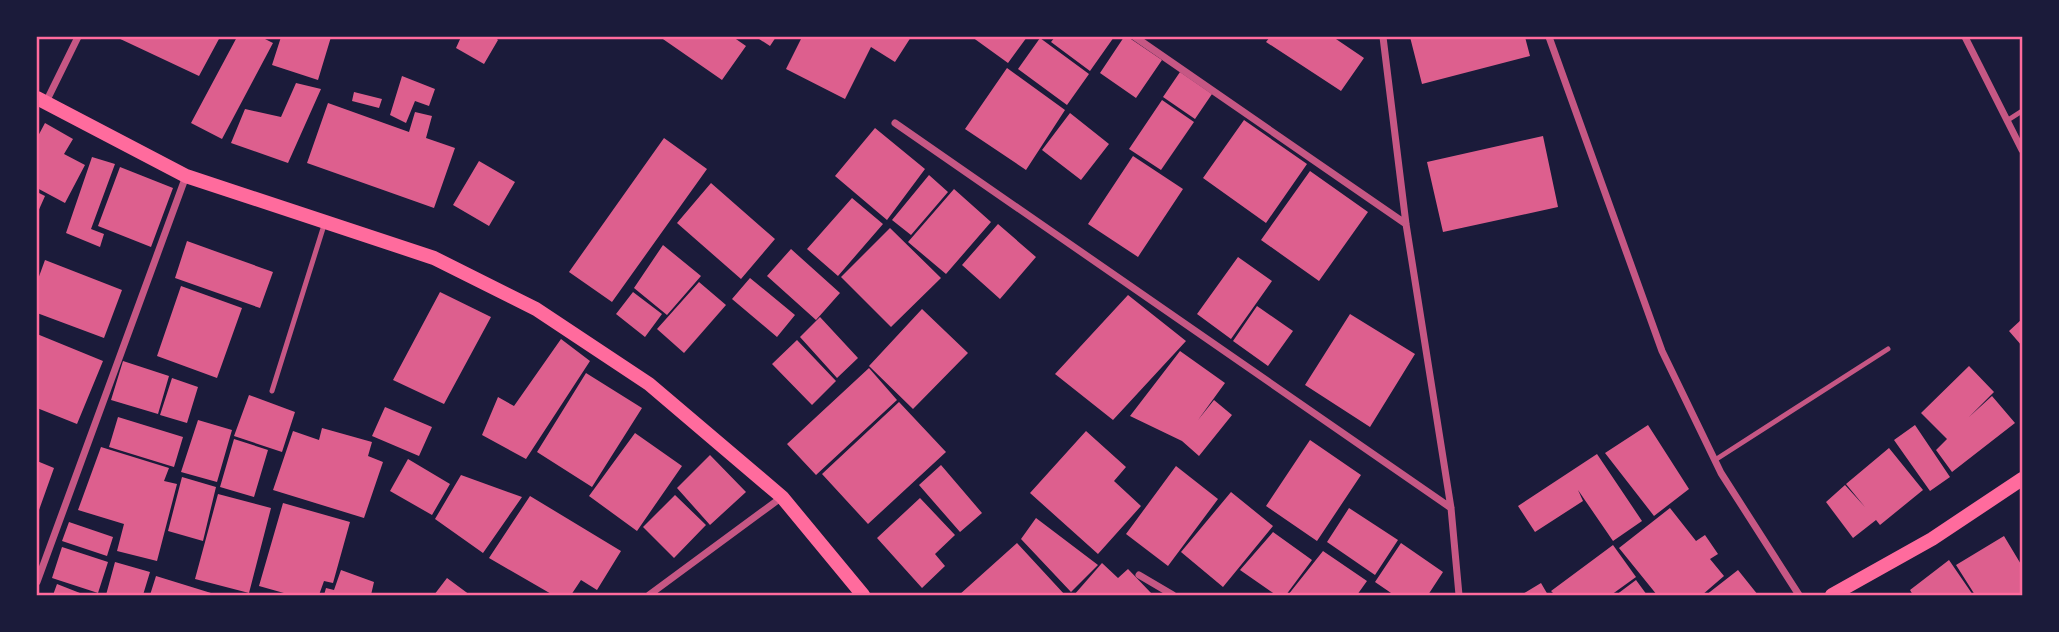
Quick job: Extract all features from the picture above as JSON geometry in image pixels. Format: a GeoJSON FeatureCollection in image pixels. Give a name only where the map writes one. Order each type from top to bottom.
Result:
{"type":"FeatureCollection","features":[{"type":"Feature","properties":{"kind":"main road"},"geometry":{"type":"LineString","coordinates":[[41,101],[186,176],[434,258],[536,309],[649,384],[782,497],[863,595]]}},
{"type":"Feature","properties":{"kind":"main road"},"geometry":{"type":"LineString","coordinates":[[1832,595],[1932,539],[2022,479]]}},
{"type":"Feature","properties":{"kind":"street"},"geometry":{"type":"LineString","coordinates":[[41,101],[78,37]]}},
{"type":"Feature","properties":{"kind":"street"},"geometry":{"type":"LineString","coordinates":[[1135,37],[1406,224]]}},
{"type":"Feature","properties":{"kind":"street"},"geometry":{"type":"LineString","coordinates":[[1383,37],[1406,224],[1451,508],[1459,595]]}},
{"type":"Feature","properties":{"kind":"street"},"geometry":{"type":"LineString","coordinates":[[1549,37],[1662,351],[1721,473],[1799,595]]}},
{"type":"Feature","properties":{"kind":"street"},"geometry":{"type":"LineString","coordinates":[[1965,37],[2022,150]]}},
{"type":"Feature","properties":{"kind":"street"},"geometry":{"type":"LineString","coordinates":[[895,123],[1451,508]]}},
{"type":"Feature","properties":{"kind":"street"},"geometry":{"type":"LineString","coordinates":[[37,582],[186,176]]}},
{"type":"Feature","properties":{"kind":"street"},"geometry":{"type":"LineString","coordinates":[[649,595],[782,497]]}},
{"type":"Feature","properties":{"kind":"street"},"geometry":{"type":"LineString","coordinates":[[1139,575],[1173,595]]}},
{"type":"Feature","properties":{"kind":"lane"},"geometry":{"type":"LineString","coordinates":[[2008,120],[2022,111]]}},
{"type":"Feature","properties":{"kind":"lane"},"geometry":{"type":"LineString","coordinates":[[272,391],[325,222]]}},
{"type":"Feature","properties":{"kind":"lane"},"geometry":{"type":"LineString","coordinates":[[1715,460],[1888,349]]}},
{"type":"Feature","properties":{"kind":"building"},"geometry":{"type":"Polygon","coordinates":[[[116,37],[220,37],[199,76],[116,37]]]}},
{"type":"Feature","properties":{"kind":"building"},"geometry":{"type":"Polygon","coordinates":[[[237,37],[261,37],[273,43],[222,139],[191,123],[237,37]]]}},
{"type":"Feature","properties":{"kind":"building"},"geometry":{"type":"Polygon","coordinates":[[[281,37],[331,37],[318,80],[272,65],[281,37]]]}},
{"type":"Feature","properties":{"kind":"building"},"geometry":{"type":"Polygon","coordinates":[[[461,37],[495,37],[498,40],[484,64],[456,48],[461,37]]]}},
{"type":"Feature","properties":{"kind":"building"},"geometry":{"type":"Polygon","coordinates":[[[660,37],[733,37],[746,46],[722,80],[660,37]]]}},
{"type":"Feature","properties":{"kind":"building"},"geometry":{"type":"Polygon","coordinates":[[[756,37],[776,37],[770,46],[756,37]]]}},
{"type":"Feature","properties":{"kind":"building"},"geometry":{"type":"Polygon","coordinates":[[[802,37],[911,37],[895,62],[871,47],[845,99],[786,69],[802,37]]]}},
{"type":"Feature","properties":{"kind":"building"},"geometry":{"type":"Polygon","coordinates":[[[972,37],[1027,37],[1008,63],[972,37]]]}},
{"type":"Feature","properties":{"kind":"building"},"geometry":{"type":"Polygon","coordinates":[[[1055,37],[1114,37],[1090,71],[1051,42],[1055,37]]]}},
{"type":"Feature","properties":{"kind":"building"},"geometry":{"type":"Polygon","coordinates":[[[1124,37],[1162,60],[1136,98],[1100,73],[1124,37]]]}},
{"type":"Feature","properties":{"kind":"building"},"geometry":{"type":"Polygon","coordinates":[[[1270,37],[1333,37],[1364,58],[1341,91],[1266,42],[1270,37]]]}},
{"type":"Feature","properties":{"kind":"building"},"geometry":{"type":"Polygon","coordinates":[[[1410,37],[1525,37],[1530,56],[1422,84],[1410,37]]]}},
{"type":"Feature","properties":{"kind":"building"},"geometry":{"type":"Polygon","coordinates":[[[1040,38],[1089,74],[1067,105],[1018,69],[1040,38]]]}},
{"type":"Feature","properties":{"kind":"building"},"geometry":{"type":"Polygon","coordinates":[[[1007,68],[1065,110],[1026,170],[965,129],[1007,68]]]}},
{"type":"Feature","properties":{"kind":"building"},"geometry":{"type":"Polygon","coordinates":[[[1180,72],[1212,94],[1195,119],[1163,97],[1180,72]]]}},
{"type":"Feature","properties":{"kind":"building"},"geometry":{"type":"Polygon","coordinates":[[[402,76],[435,89],[429,106],[415,101],[406,123],[390,115],[402,76]]]}},
{"type":"Feature","properties":{"kind":"building"},"geometry":{"type":"Polygon","coordinates":[[[296,83],[321,89],[288,163],[231,143],[245,109],[281,117],[296,83]]]}},
{"type":"Feature","properties":{"kind":"building"},"geometry":{"type":"Polygon","coordinates":[[[354,92],[382,99],[379,108],[352,101],[354,92]]]}},
{"type":"Feature","properties":{"kind":"building"},"geometry":{"type":"Polygon","coordinates":[[[1162,100],[1194,122],[1161,170],[1129,149],[1162,100]]]}},
{"type":"Feature","properties":{"kind":"building"},"geometry":{"type":"Polygon","coordinates":[[[328,103],[409,132],[415,112],[432,116],[426,138],[455,148],[434,208],[307,163],[328,103]]]}},
{"type":"Feature","properties":{"kind":"building"},"geometry":{"type":"Polygon","coordinates":[[[1070,113],[1109,144],[1081,180],[1042,150],[1070,113]]]}},
{"type":"Feature","properties":{"kind":"building"},"geometry":{"type":"Polygon","coordinates":[[[1244,120],[1307,164],[1266,223],[1203,178],[1244,120]]]}},
{"type":"Feature","properties":{"kind":"building"},"geometry":{"type":"Polygon","coordinates":[[[45,123],[73,139],[64,154],[85,165],[65,203],[37,188],[37,138],[45,123]]]}},
{"type":"Feature","properties":{"kind":"building"},"geometry":{"type":"Polygon","coordinates":[[[875,128],[925,169],[887,220],[835,176],[875,128]]]}},
{"type":"Feature","properties":{"kind":"building"},"geometry":{"type":"Polygon","coordinates":[[[1543,136],[1558,207],[1443,232],[1427,162],[1543,136]]]}},
{"type":"Feature","properties":{"kind":"building"},"geometry":{"type":"Polygon","coordinates":[[[664,138],[707,169],[612,302],[569,272],[664,138]]]}},
{"type":"Feature","properties":{"kind":"building"},"geometry":{"type":"Polygon","coordinates":[[[1133,156],[1183,189],[1138,257],[1088,224],[1133,156]]]}},
{"type":"Feature","properties":{"kind":"building"},"geometry":{"type":"Polygon","coordinates":[[[92,157],[115,164],[91,229],[104,234],[100,247],[66,233],[92,157]]]}},
{"type":"Feature","properties":{"kind":"building"},"geometry":{"type":"Polygon","coordinates":[[[479,161],[515,182],[489,226],[453,205],[479,161]]]}},
{"type":"Feature","properties":{"kind":"building"},"geometry":{"type":"Polygon","coordinates":[[[120,167],[173,188],[151,247],[98,226],[120,167]]]}},
{"type":"Feature","properties":{"kind":"building"},"geometry":{"type":"Polygon","coordinates":[[[1310,171],[1368,212],[1319,281],[1261,240],[1310,171]]]}},
{"type":"Feature","properties":{"kind":"building"},"geometry":{"type":"Polygon","coordinates":[[[929,175],[948,192],[911,235],[892,220],[929,175]]]}},
{"type":"Feature","properties":{"kind":"building"},"geometry":{"type":"Polygon","coordinates":[[[711,183],[775,239],[741,279],[677,223],[711,183]]]}},
{"type":"Feature","properties":{"kind":"building"},"geometry":{"type":"Polygon","coordinates":[[[954,189],[991,222],[946,274],[908,242],[954,189]]]}},
{"type":"Feature","properties":{"kind":"building"},"geometry":{"type":"Polygon","coordinates":[[[37,192],[45,196],[37,214],[37,192]]]}},
{"type":"Feature","properties":{"kind":"building"},"geometry":{"type":"Polygon","coordinates":[[[852,198],[883,224],[838,276],[807,249],[852,198]]]}},
{"type":"Feature","properties":{"kind":"building"},"geometry":{"type":"Polygon","coordinates":[[[998,224],[1036,257],[1000,299],[962,265],[998,224]]]}},
{"type":"Feature","properties":{"kind":"building"},"geometry":{"type":"Polygon","coordinates":[[[890,228],[941,278],[891,327],[841,277],[890,228]]]}},
{"type":"Feature","properties":{"kind":"building"},"geometry":{"type":"Polygon","coordinates":[[[187,241],[273,272],[260,308],[175,278],[187,241]]]}},
{"type":"Feature","properties":{"kind":"building"},"geometry":{"type":"Polygon","coordinates":[[[663,245],[701,276],[667,315],[634,288],[663,245]]]}},
{"type":"Feature","properties":{"kind":"building"},"geometry":{"type":"Polygon","coordinates":[[[791,249],[840,293],[816,320],[767,276],[791,249]]]}},
{"type":"Feature","properties":{"kind":"building"},"geometry":{"type":"Polygon","coordinates":[[[1238,257],[1272,281],[1231,339],[1197,314],[1238,257]]]}},
{"type":"Feature","properties":{"kind":"building"},"geometry":{"type":"Polygon","coordinates":[[[45,260],[122,290],[104,338],[37,313],[37,282],[45,260]]]}},
{"type":"Feature","properties":{"kind":"building"},"geometry":{"type":"Polygon","coordinates":[[[750,278],[795,315],[777,337],[732,299],[750,278]]]}},
{"type":"Feature","properties":{"kind":"building"},"geometry":{"type":"Polygon","coordinates":[[[699,282],[726,305],[684,353],[657,329],[699,282]]]}},
{"type":"Feature","properties":{"kind":"building"},"geometry":{"type":"Polygon","coordinates":[[[181,286],[242,308],[217,378],[157,356],[181,286]]]}},
{"type":"Feature","properties":{"kind":"building"},"geometry":{"type":"Polygon","coordinates":[[[440,292],[491,317],[444,404],[393,380],[440,292]]]}},
{"type":"Feature","properties":{"kind":"building"},"geometry":{"type":"Polygon","coordinates":[[[633,292],[662,314],[645,337],[616,314],[633,292]]]}},
{"type":"Feature","properties":{"kind":"building"},"geometry":{"type":"Polygon","coordinates":[[[1128,295],[1186,341],[1113,420],[1055,374],[1128,295]]]}},
{"type":"Feature","properties":{"kind":"building"},"geometry":{"type":"Polygon","coordinates":[[[1257,306],[1293,331],[1268,366],[1233,341],[1257,306]]]}},
{"type":"Feature","properties":{"kind":"building"},"geometry":{"type":"Polygon","coordinates":[[[922,309],[968,353],[913,409],[869,366],[922,309]]]}},
{"type":"Feature","properties":{"kind":"building"},"geometry":{"type":"Polygon","coordinates":[[[1350,314],[1415,354],[1370,427],[1305,385],[1350,314]]]}},
{"type":"Feature","properties":{"kind":"building"},"geometry":{"type":"Polygon","coordinates":[[[820,317],[858,358],[837,378],[800,337],[820,317]]]}},
{"type":"Feature","properties":{"kind":"building"},"geometry":{"type":"Polygon","coordinates":[[[2022,319],[2022,346],[2009,331],[2022,319]]]}},
{"type":"Feature","properties":{"kind":"building"},"geometry":{"type":"Polygon","coordinates":[[[37,334],[103,361],[77,424],[37,408],[37,334]]]}},
{"type":"Feature","properties":{"kind":"building"},"geometry":{"type":"Polygon","coordinates":[[[561,339],[590,361],[526,459],[482,435],[498,397],[514,406],[561,339]]]}},
{"type":"Feature","properties":{"kind":"building"},"geometry":{"type":"Polygon","coordinates":[[[797,340],[836,381],[812,405],[772,364],[797,340]]]}},
{"type":"Feature","properties":{"kind":"building"},"geometry":{"type":"Polygon","coordinates":[[[1180,351],[1225,383],[1198,420],[1214,400],[1232,415],[1199,456],[1182,441],[1130,416],[1180,351]]]}},
{"type":"Feature","properties":{"kind":"building"},"geometry":{"type":"Polygon","coordinates":[[[123,361],[169,376],[158,414],[111,400],[123,361]]]}},
{"type":"Feature","properties":{"kind":"building"},"geometry":{"type":"Polygon","coordinates":[[[1969,366],[1994,392],[1969,417],[1992,396],[2015,423],[1952,472],[1936,450],[1947,439],[1921,413],[1969,366]]]}},
{"type":"Feature","properties":{"kind":"building"},"geometry":{"type":"Polygon","coordinates":[[[869,368],[897,400],[816,475],[787,444],[869,368]]]}},
{"type":"Feature","properties":{"kind":"building"},"geometry":{"type":"Polygon","coordinates":[[[586,373],[642,408],[592,487],[537,452],[586,373]]]}},
{"type":"Feature","properties":{"kind":"building"},"geometry":{"type":"Polygon","coordinates":[[[172,378],[198,387],[187,423],[160,415],[172,378]]]}},
{"type":"Feature","properties":{"kind":"building"},"geometry":{"type":"Polygon","coordinates":[[[249,395],[295,412],[282,452],[234,436],[249,395]]]}},
{"type":"Feature","properties":{"kind":"building"},"geometry":{"type":"Polygon","coordinates":[[[899,402],[946,452],[868,524],[822,474],[899,402]]]}},
{"type":"Feature","properties":{"kind":"building"},"geometry":{"type":"Polygon","coordinates":[[[385,407],[432,427],[419,456],[372,436],[385,407]]]}},
{"type":"Feature","properties":{"kind":"building"},"geometry":{"type":"Polygon","coordinates":[[[118,417],[183,437],[174,467],[109,447],[118,417]]]}},
{"type":"Feature","properties":{"kind":"building"},"geometry":{"type":"Polygon","coordinates":[[[198,420],[232,430],[217,482],[181,472],[198,420]]]}},
{"type":"Feature","properties":{"kind":"building"},"geometry":{"type":"Polygon","coordinates":[[[1648,425],[1689,489],[1654,516],[1605,453],[1648,425]]]}},
{"type":"Feature","properties":{"kind":"building"},"geometry":{"type":"Polygon","coordinates":[[[1915,425],[1950,477],[1930,491],[1894,440],[1915,425]]]}},
{"type":"Feature","properties":{"kind":"building"},"geometry":{"type":"Polygon","coordinates":[[[322,428],[372,442],[368,456],[383,462],[364,518],[273,490],[293,431],[319,440],[322,428]]]}},
{"type":"Feature","properties":{"kind":"building"},"geometry":{"type":"Polygon","coordinates":[[[1086,431],[1126,467],[1114,481],[1141,506],[1098,554],[1030,493],[1086,431]]]}},
{"type":"Feature","properties":{"kind":"building"},"geometry":{"type":"Polygon","coordinates":[[[635,433],[682,466],[637,531],[589,496],[635,433]]]}},
{"type":"Feature","properties":{"kind":"building"},"geometry":{"type":"Polygon","coordinates":[[[234,439],[268,450],[254,497],[220,487],[234,439]]]}},
{"type":"Feature","properties":{"kind":"building"},"geometry":{"type":"Polygon","coordinates":[[[1310,440],[1361,475],[1317,541],[1266,506],[1310,440]]]}},
{"type":"Feature","properties":{"kind":"building"},"geometry":{"type":"Polygon","coordinates":[[[101,447],[169,468],[164,481],[177,484],[157,561],[117,551],[124,524],[78,510],[101,447]]]}},
{"type":"Feature","properties":{"kind":"building"},"geometry":{"type":"Polygon","coordinates":[[[1889,448],[1923,490],[1880,525],[1876,520],[1853,538],[1826,502],[1845,485],[1865,507],[1846,484],[1889,448]]]}},
{"type":"Feature","properties":{"kind":"building"},"geometry":{"type":"Polygon","coordinates":[[[1597,454],[1642,521],[1613,541],[1578,490],[1583,501],[1535,532],[1518,506],[1597,454]]]}},
{"type":"Feature","properties":{"kind":"building"},"geometry":{"type":"Polygon","coordinates":[[[710,455],[746,492],[710,525],[677,488],[710,455]]]}},
{"type":"Feature","properties":{"kind":"building"},"geometry":{"type":"Polygon","coordinates":[[[408,459],[450,484],[432,515],[390,491],[408,459]]]}},
{"type":"Feature","properties":{"kind":"building"},"geometry":{"type":"Polygon","coordinates":[[[37,461],[54,468],[39,510],[37,509],[37,461]]]}},
{"type":"Feature","properties":{"kind":"building"},"geometry":{"type":"Polygon","coordinates":[[[941,465],[982,513],[960,532],[919,485],[941,465]]]}},
{"type":"Feature","properties":{"kind":"building"},"geometry":{"type":"Polygon","coordinates":[[[1176,466],[1218,499],[1168,566],[1126,534],[1176,466]]]}},
{"type":"Feature","properties":{"kind":"building"},"geometry":{"type":"Polygon","coordinates":[[[461,475],[522,497],[483,553],[435,519],[461,475]]]}},
{"type":"Feature","properties":{"kind":"building"},"geometry":{"type":"Polygon","coordinates":[[[182,477],[216,487],[203,541],[168,531],[182,477]]]}},
{"type":"Feature","properties":{"kind":"building"},"geometry":{"type":"Polygon","coordinates":[[[1231,492],[1273,526],[1223,587],[1181,552],[1231,492]]]}},
{"type":"Feature","properties":{"kind":"building"},"geometry":{"type":"Polygon","coordinates":[[[218,494],[271,508],[249,593],[195,579],[218,494]]]}},
{"type":"Feature","properties":{"kind":"building"},"geometry":{"type":"Polygon","coordinates":[[[675,495],[706,525],[674,558],[643,527],[675,495]]]}},
{"type":"Feature","properties":{"kind":"building"},"geometry":{"type":"Polygon","coordinates":[[[530,496],[621,551],[597,590],[581,580],[571,595],[553,595],[489,558],[530,496]]]}},
{"type":"Feature","properties":{"kind":"building"},"geometry":{"type":"Polygon","coordinates":[[[920,498],[955,535],[935,554],[945,566],[922,588],[877,538],[920,498]]]}},
{"type":"Feature","properties":{"kind":"building"},"geometry":{"type":"Polygon","coordinates":[[[283,503],[350,522],[333,583],[324,581],[319,595],[291,595],[259,586],[283,503]]]}},
{"type":"Feature","properties":{"kind":"building"},"geometry":{"type":"Polygon","coordinates":[[[1349,508],[1398,540],[1375,575],[1327,542],[1349,508]]]}},
{"type":"Feature","properties":{"kind":"building"},"geometry":{"type":"Polygon","coordinates":[[[1670,508],[1696,541],[1705,535],[1718,554],[1710,559],[1724,576],[1702,595],[1657,595],[1619,548],[1670,508]]]}},
{"type":"Feature","properties":{"kind":"building"},"geometry":{"type":"Polygon","coordinates":[[[1036,518],[1098,565],[1071,592],[1021,539],[1036,518]]]}},
{"type":"Feature","properties":{"kind":"building"},"geometry":{"type":"Polygon","coordinates":[[[69,522],[113,537],[107,556],[62,541],[69,522]]]}},
{"type":"Feature","properties":{"kind":"building"},"geometry":{"type":"Polygon","coordinates":[[[1273,532],[1312,560],[1286,595],[1276,595],[1240,570],[1273,532]]]}},
{"type":"Feature","properties":{"kind":"building"},"geometry":{"type":"Polygon","coordinates":[[[2004,536],[2022,566],[2022,594],[1975,595],[1956,565],[2004,536]]]}},
{"type":"Feature","properties":{"kind":"building"},"geometry":{"type":"Polygon","coordinates":[[[1017,543],[1065,595],[959,595],[1017,543]]]}},
{"type":"Feature","properties":{"kind":"building"},"geometry":{"type":"Polygon","coordinates":[[[1401,543],[1443,572],[1428,595],[1394,595],[1375,582],[1401,543]]]}},
{"type":"Feature","properties":{"kind":"building"},"geometry":{"type":"Polygon","coordinates":[[[1613,545],[1636,577],[1611,595],[1555,595],[1551,591],[1613,545]]]}},
{"type":"Feature","properties":{"kind":"building"},"geometry":{"type":"Polygon","coordinates":[[[62,547],[108,562],[98,593],[52,578],[62,547]]]}},
{"type":"Feature","properties":{"kind":"building"},"geometry":{"type":"Polygon","coordinates":[[[1323,551],[1367,581],[1357,595],[1288,595],[1323,551]]]}},
{"type":"Feature","properties":{"kind":"building"},"geometry":{"type":"Polygon","coordinates":[[[1949,560],[1973,595],[1913,595],[1910,590],[1949,560]]]}},
{"type":"Feature","properties":{"kind":"building"},"geometry":{"type":"Polygon","coordinates":[[[115,562],[150,572],[143,595],[106,595],[115,562]]]}},
{"type":"Feature","properties":{"kind":"building"},"geometry":{"type":"Polygon","coordinates":[[[1102,563],[1118,578],[1128,569],[1152,594],[1074,595],[1102,563]]]}},
{"type":"Feature","properties":{"kind":"building"},"geometry":{"type":"Polygon","coordinates":[[[341,570],[374,582],[371,595],[324,595],[326,588],[334,590],[341,570]]]}},
{"type":"Feature","properties":{"kind":"building"},"geometry":{"type":"Polygon","coordinates":[[[1738,570],[1758,595],[1706,595],[1738,570]]]}},
{"type":"Feature","properties":{"kind":"building"},"geometry":{"type":"Polygon","coordinates":[[[156,576],[211,593],[150,595],[156,576]]]}},
{"type":"Feature","properties":{"kind":"building"},"geometry":{"type":"Polygon","coordinates":[[[447,578],[470,595],[434,595],[447,578]]]}},
{"type":"Feature","properties":{"kind":"building"},"geometry":{"type":"Polygon","coordinates":[[[1636,580],[1647,595],[1616,595],[1636,580]]]}},
{"type":"Feature","properties":{"kind":"building"},"geometry":{"type":"Polygon","coordinates":[[[1541,583],[1548,595],[1521,595],[1541,583]]]}},
{"type":"Feature","properties":{"kind":"building"},"geometry":{"type":"Polygon","coordinates":[[[57,584],[85,595],[53,595],[57,584]]]}}]}
